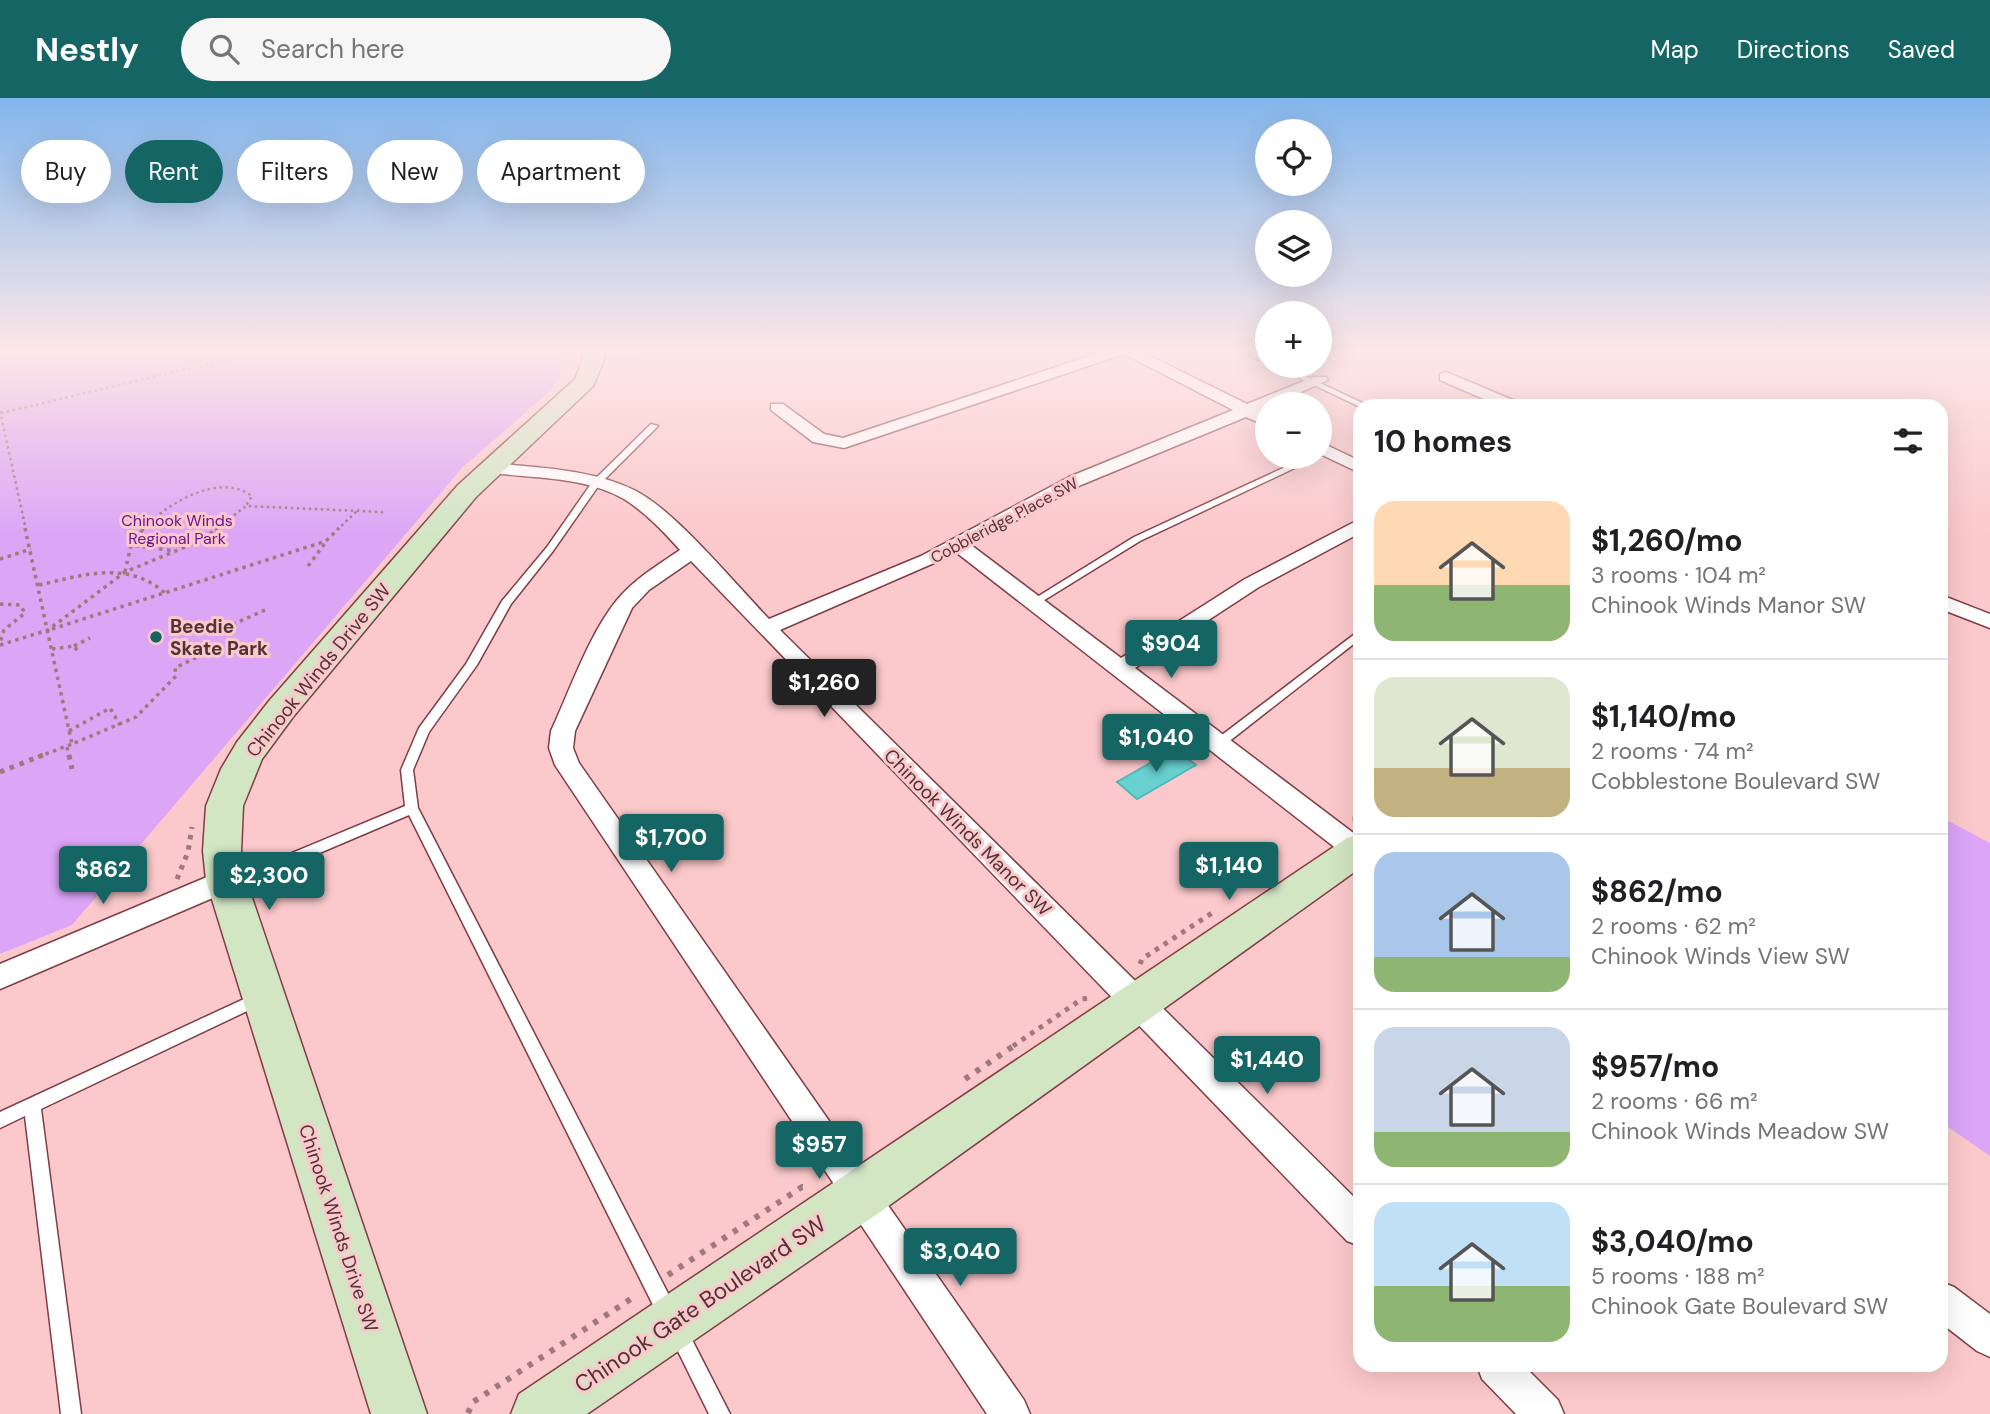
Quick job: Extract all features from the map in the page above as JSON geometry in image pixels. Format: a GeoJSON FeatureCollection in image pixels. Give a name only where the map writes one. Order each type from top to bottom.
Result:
{"type":"FeatureCollection","features":[{"type":"Feature","properties":{"kind":"street","name":"Chinook Winds Drive SW"},"geometry":{"type":"LineString","coordinates":[[400,1414],[227,883],[220,846],[224,797],[253,745],[467,491],[551,412]]}},
{"type":"Feature","properties":{"kind":"street"},"geometry":{"type":"LineString","coordinates":[[785,412],[820,438],[844,443],[935,412]]}},
{"type":"Feature","properties":{"kind":"street","name":"Cobbleridge Place SW"},"geometry":{"type":"LineString","coordinates":[[766,628],[928,560],[1075,481],[1244,412]]}},
{"type":"Feature","properties":{"kind":"street"},"geometry":{"type":"LineString","coordinates":[[1332,457],[1353,465]]}},
{"type":"Feature","properties":{"kind":"street","name":"Chinook Winds Manor SW"},"geometry":{"type":"LineString","coordinates":[[492,468],[597,483],[630,495],[646,506],[1353,1221]]}},
{"type":"Feature","properties":{"kind":"street"},"geometry":{"type":"LineString","coordinates":[[1119,668],[1261,577],[1353,529]]}},
{"type":"Feature","properties":{"kind":"street"},"geometry":{"type":"LineString","coordinates":[[958,544],[1218,744],[1353,840]]}},
{"type":"Feature","properties":{"kind":"street"},"geometry":{"type":"LineString","coordinates":[[692,551],[642,586],[624,605],[612,624],[563,731],[561,748],[567,765],[1010,1414]]}},
{"type":"Feature","properties":{"kind":"street"},"geometry":{"type":"LineString","coordinates":[[1948,590],[1990,608]]}},
{"type":"Feature","properties":{"kind":"street"},"geometry":{"type":"LineString","coordinates":[[1948,604],[1990,622]]}},
{"type":"Feature","properties":{"kind":"street","name":"Chinook Gate Boulevard SW"},"geometry":{"type":"LineString","coordinates":[[540,1414],[672,1321],[862,1195],[1137,1003],[1353,848]]}},
{"type":"Feature","properties":{"kind":"street"},"geometry":{"type":"LineString","coordinates":[[0,976],[227,883]]}},
{"type":"Feature","properties":{"kind":"street"},"geometry":{"type":"LineString","coordinates":[[1948,1305],[1990,1338]]}},
{"type":"Feature","properties":{"kind":"street"},"geometry":{"type":"LineString","coordinates":[[1503,1372],[1544,1414]]}},
{"type":"Feature","properties":{"kind":"lane"},"geometry":{"type":"LineString","coordinates":[[654,426],[597,483],[550,549],[506,603],[471,664],[423,731],[407,771],[412,808],[720,1414]]}},
{"type":"Feature","properties":{"kind":"lane"},"geometry":{"type":"LineString","coordinates":[[1034,603],[1138,539],[1284,469]]}},
{"type":"Feature","properties":{"kind":"lane"},"geometry":{"type":"LineString","coordinates":[[1218,744],[1353,638]]}},
{"type":"Feature","properties":{"kind":"lane"},"geometry":{"type":"LineString","coordinates":[[227,883],[412,808]]}},
{"type":"Feature","properties":{"kind":"lane"},"geometry":{"type":"LineString","coordinates":[[0,1120],[264,996]]}},
{"type":"Feature","properties":{"kind":"lane"},"geometry":{"type":"LineString","coordinates":[[32,1105],[71,1414]]}},
{"type":"Feature","properties":{"kind":"path"},"geometry":{"type":"LineString","coordinates":[[0,412],[69,731],[72,768]]}},
{"type":"Feature","properties":{"kind":"path"},"geometry":{"type":"LineString","coordinates":[[39,585],[125,572],[176,551],[202,540],[246,506],[251,496],[245,491],[214,488],[187,496],[144,528],[131,545],[125,572],[48,630]]}},
{"type":"Feature","properties":{"kind":"path"},"geometry":{"type":"LineString","coordinates":[[246,506],[383,512]]}},
{"type":"Feature","properties":{"kind":"path"},"geometry":{"type":"LineString","coordinates":[[308,566],[327,541],[359,509]]}},
{"type":"Feature","properties":{"kind":"path"},"geometry":{"type":"LineString","coordinates":[[0,644],[327,541]]}},
{"type":"Feature","properties":{"kind":"path"},"geometry":{"type":"LineString","coordinates":[[131,545],[176,551]]}},
{"type":"Feature","properties":{"kind":"path"},"geometry":{"type":"LineString","coordinates":[[0,559],[31,549]]}},
{"type":"Feature","properties":{"kind":"path"},"geometry":{"type":"LineString","coordinates":[[125,572],[151,580],[164,593]]}},
{"type":"Feature","properties":{"kind":"path"},"geometry":{"type":"LineString","coordinates":[[0,604],[20,605],[25,613],[4,630],[0,644]]}},
{"type":"Feature","properties":{"kind":"path"},"geometry":{"type":"LineString","coordinates":[[218,631],[265,610]]}},
{"type":"Feature","properties":{"kind":"path"},"geometry":{"type":"LineString","coordinates":[[52,649],[74,646],[90,638]]}},
{"type":"Feature","properties":{"kind":"path"},"geometry":{"type":"LineString","coordinates":[[74,646],[79,653]]}},
{"type":"Feature","properties":{"kind":"path"},"geometry":{"type":"LineString","coordinates":[[0,772],[136,717],[176,676],[175,668],[201,655]]}},
{"type":"Feature","properties":{"kind":"path"},"geometry":{"type":"LineString","coordinates":[[69,731],[110,708],[120,725]]}},
{"type":"Feature","properties":{"kind":"green space","name":"Chinook Winds Regional Park"},"geometry":{"type":"Polygon","coordinates":[[[0,412],[525,412],[462,468],[72,925],[0,954],[0,412]]]}},
{"type":"Feature","properties":{"kind":"green space"},"geometry":{"type":"Polygon","coordinates":[[[1948,821],[1990,843],[1990,1156],[1948,1127],[1948,821]]]}},
{"type":"Feature","properties":{"kind":"building"},"geometry":{"type":"Polygon","coordinates":[[[1179,752],[1196,765],[1137,799],[1117,782],[1166,754],[1170,757],[1179,752]]]}},
{"type":"Feature","properties":{"kind":"place","name":"Beedie Skate Park"},"geometry":{"type":"Point","coordinates":[156,637]}}]}
